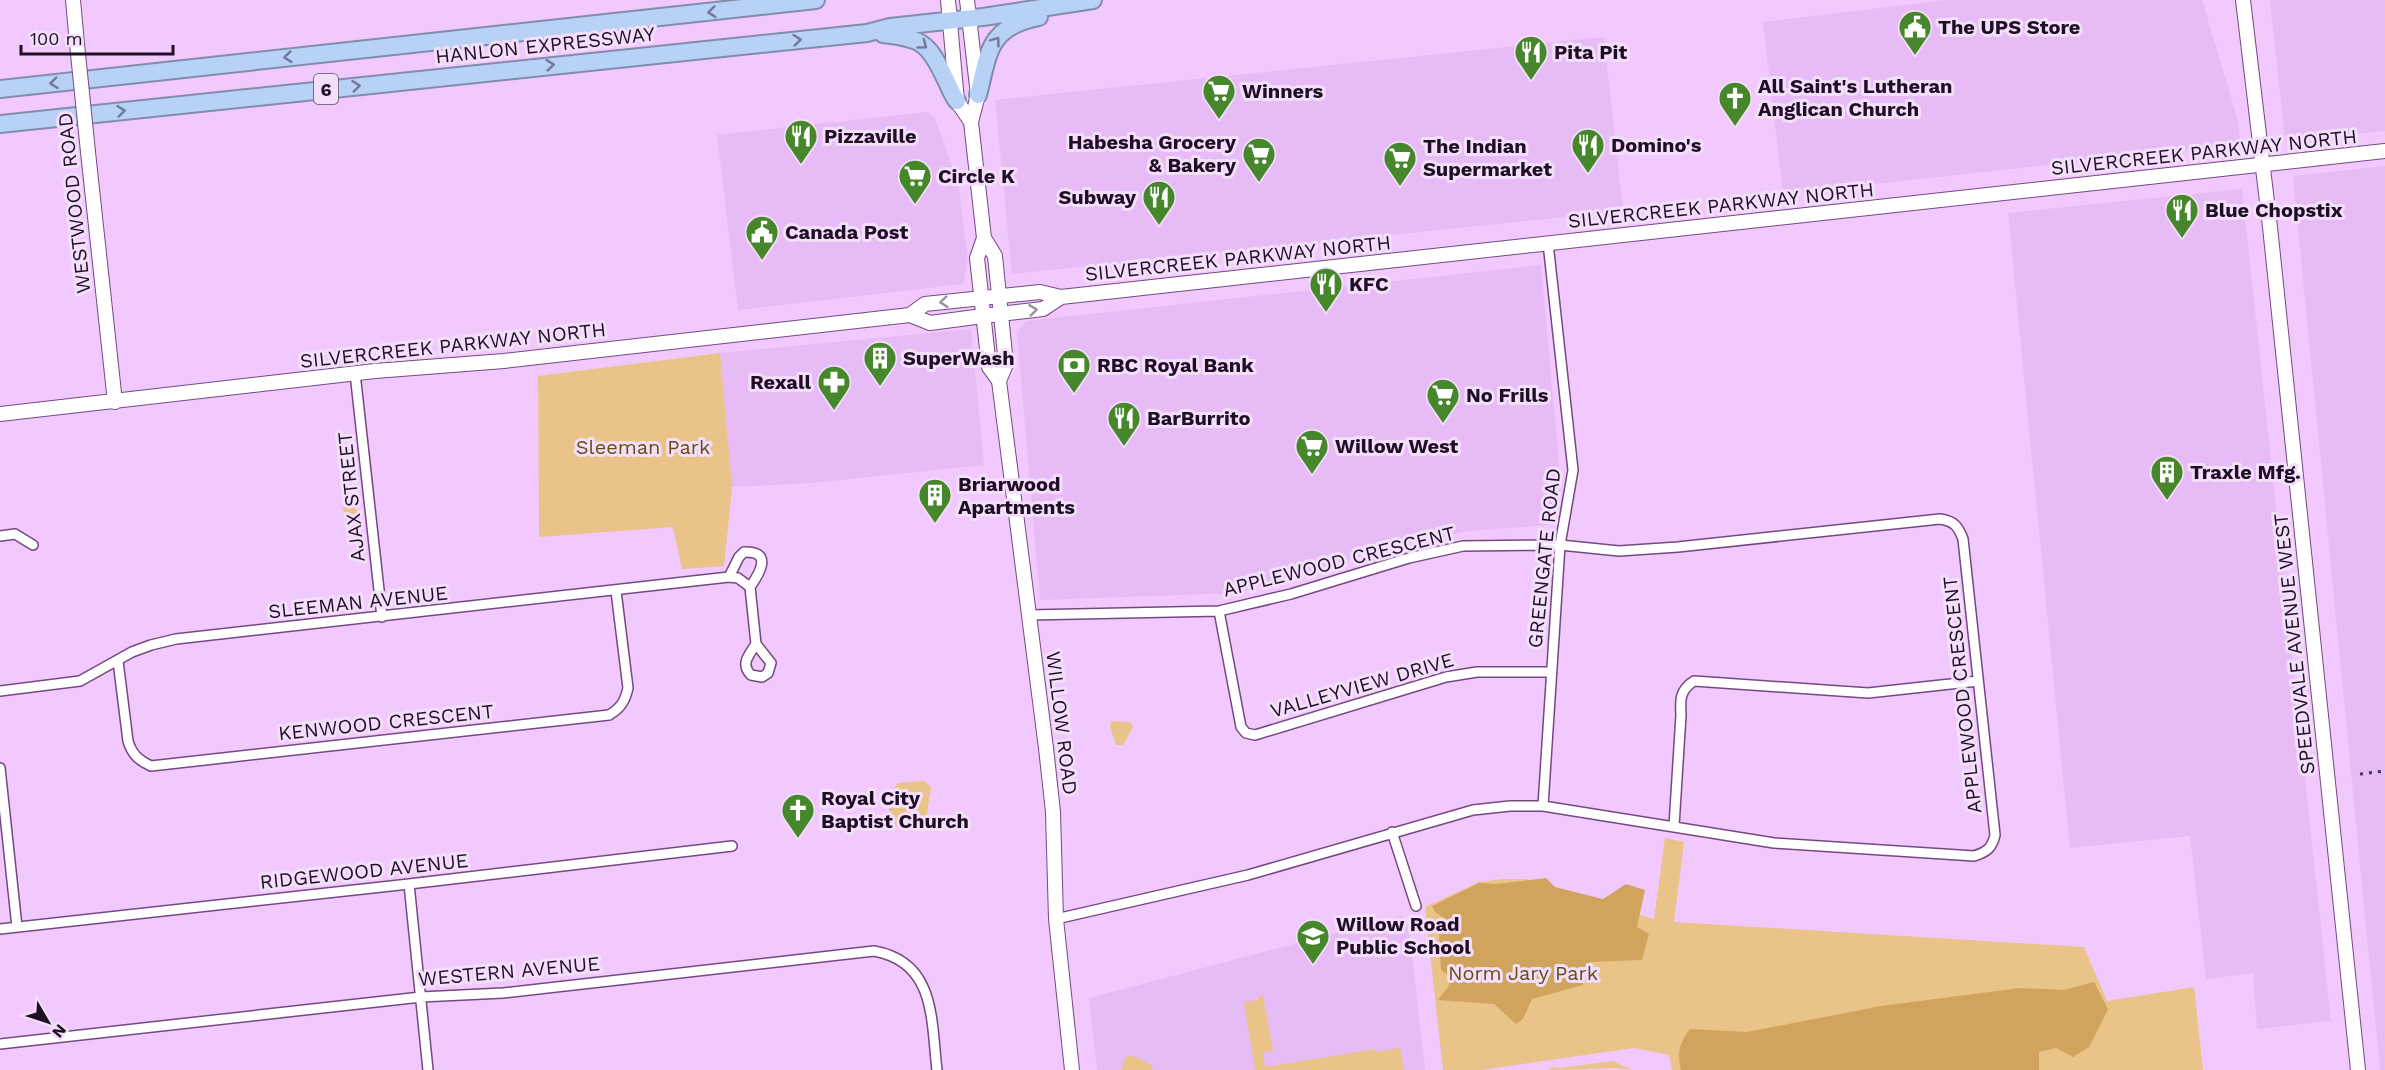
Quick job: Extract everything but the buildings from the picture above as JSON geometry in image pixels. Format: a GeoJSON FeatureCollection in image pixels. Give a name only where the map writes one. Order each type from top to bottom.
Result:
{"type":"FeatureCollection","features":[{"type":"Feature","properties":{"kind":"highway","name":"HANLON EXPRESSWAY"},"geometry":{"type":"LineString","coordinates":[[0,89],[816,0]]}},
{"type":"Feature","properties":{"kind":"highway","name":"HANLON EXPRESSWAY"},"geometry":{"type":"LineString","coordinates":[[0,124],[867,33],[890,27],[1086,1]]}},
{"type":"Feature","properties":{"kind":"highway"},"geometry":{"type":"LineString","coordinates":[[978,95],[986,58],[994,40],[1009,27],[1030,18],[1061,12],[1086,1]]}},
{"type":"Feature","properties":{"kind":"highway"},"geometry":{"type":"LineString","coordinates":[[867,33],[915,39],[930,49],[957,101]]}},
{"type":"Feature","properties":{"kind":"main road","name":"WESTWOOD ROAD"},"geometry":{"type":"LineString","coordinates":[[73,0],[115,402]]}},
{"type":"Feature","properties":{"kind":"main road","name":"WILLOW ROAD"},"geometry":{"type":"LineString","coordinates":[[948,0],[957,101],[971,122]]}},
{"type":"Feature","properties":{"kind":"main road","name":"WILLOW ROAD"},"geometry":{"type":"LineString","coordinates":[[967,0],[978,95],[971,122],[984,237],[995,256],[1006,364],[999,381]]}},
{"type":"Feature","properties":{"kind":"main road","name":"SPEEDVALE AVENUE WEST"},"geometry":{"type":"LineString","coordinates":[[2243,0],[2264,166],[2358,1070]]}},
{"type":"Feature","properties":{"kind":"main road","name":"SILVERCREEK PARKWAY NORTH"},"geometry":{"type":"LineString","coordinates":[[910,315],[925,304],[1040,292],[1061,297],[2385,151]]}},
{"type":"Feature","properties":{"kind":"main road","name":"WILLOW ROAD"},"geometry":{"type":"LineString","coordinates":[[984,237],[977,258],[981,298],[989,367],[999,381],[1053,812],[1056,919],[1072,1070]]}},
{"type":"Feature","properties":{"kind":"main road","name":"SILVERCREEK PARKWAY NORTH"},"geometry":{"type":"LineString","coordinates":[[0,414],[355,373],[504,361],[910,315],[930,323],[1043,309],[1061,297]]}},
{"type":"Feature","properties":{"kind":"street","name":"GREENGATE ROAD"},"geometry":{"type":"LineString","coordinates":[[1543,806],[1560,545],[1573,470],[1548,243]]}},
{"type":"Feature","properties":{"kind":"street","name":"AJAX STREET"},"geometry":{"type":"LineString","coordinates":[[355,373],[382,617]]}},
{"type":"Feature","properties":{"kind":"street","name":"APPLEWOOD CRESCENT"},"geometry":{"type":"LineString","coordinates":[[1029,615],[1220,611],[1291,594],[1409,558],[1463,546],[1560,545],[1619,552],[1940,519],[1951,520],[1958,527],[1963,539],[1995,835],[1992,846],[1986,852],[1974,856],[1774,843],[1543,806],[1510,806],[1473,810],[1248,875],[1056,919]]}},
{"type":"Feature","properties":{"kind":"street"},"geometry":{"type":"LineString","coordinates":[[0,536],[15,534],[33,544]]}},
{"type":"Feature","properties":{"kind":"street"},"geometry":{"type":"LineString","coordinates":[[729,578],[739,557],[744,552],[756,554],[761,558],[761,571],[750,587],[756,644]]}},
{"type":"Feature","properties":{"kind":"street","name":"SLEEMAN AVENUE"},"geometry":{"type":"LineString","coordinates":[[0,691],[80,681],[151,645],[176,639],[729,578],[738,579],[750,587]]}},
{"type":"Feature","properties":{"kind":"street","name":"KENWOOD CRESCENT"},"geometry":{"type":"LineString","coordinates":[[118,661],[128,741],[132,752],[140,761],[151,766],[609,715],[618,710],[625,700],[628,688],[616,591]]}},
{"type":"Feature","properties":{"kind":"street","name":"VALLEYVIEW DRIVE"},"geometry":{"type":"LineString","coordinates":[[1220,611],[1241,727],[1246,733],[1255,735],[1446,677],[1477,672],[1551,672]]}},
{"type":"Feature","properties":{"kind":"street"},"geometry":{"type":"LineString","coordinates":[[1674,826],[1680,698],[1685,687],[1694,681],[1868,693],[1978,681]]}},
{"type":"Feature","properties":{"kind":"street"},"geometry":{"type":"LineString","coordinates":[[0,768],[16,927]]}},
{"type":"Feature","properties":{"kind":"street"},"geometry":{"type":"LineString","coordinates":[[1392,832],[1416,906]]}},
{"type":"Feature","properties":{"kind":"street","name":"RIDGEWOOD AVENUE"},"geometry":{"type":"LineString","coordinates":[[0,929],[732,846]]}},
{"type":"Feature","properties":{"kind":"street"},"geometry":{"type":"LineString","coordinates":[[409,884],[428,1070]]}},
{"type":"Feature","properties":{"kind":"street","name":"WESTERN AVENUE"},"geometry":{"type":"LineString","coordinates":[[0,1044],[421,998],[503,993],[874,951],[898,959],[910,966],[924,985],[928,999],[937,1070]]}},
{"type":"Feature","properties":{"kind":"shaded area"},"geometry":{"type":"Polygon","coordinates":[[[1946,0],[2202,0],[2238,121],[2240,138],[2238,144],[1783,194],[1763,22],[1946,0]]]}},
{"type":"Feature","properties":{"kind":"shaded area"},"geometry":{"type":"Polygon","coordinates":[[[2270,0],[2385,0],[2385,131],[2285,141],[2270,0]]]}},
{"type":"Feature","properties":{"kind":"shaded area"},"geometry":{"type":"Polygon","coordinates":[[[1604,37],[1623,211],[1012,274],[995,100],[1604,37]]]}},
{"type":"Feature","properties":{"kind":"shaded area"},"geometry":{"type":"Polygon","coordinates":[[[927,112],[935,118],[958,183],[968,259],[963,284],[738,310],[717,135],[927,112]]]}},
{"type":"Feature","properties":{"kind":"shaded area"},"geometry":{"type":"Polygon","coordinates":[[[2385,166],[2385,1070],[2380,1070],[2293,176],[2385,166]]]}},
{"type":"Feature","properties":{"kind":"shaded area"},"geometry":{"type":"Polygon","coordinates":[[[2242,189],[2331,1021],[2257,1029],[2253,973],[2206,979],[2190,836],[2070,848],[2008,213],[2242,189]]]}},
{"type":"Feature","properties":{"kind":"shaded area"},"geometry":{"type":"Polygon","coordinates":[[[1541,265],[1560,475],[1549,525],[1469,531],[1399,545],[1236,593],[1040,600],[1017,333],[1026,321],[1541,265]]]}},
{"type":"Feature","properties":{"kind":"shaded area"},"geometry":{"type":"Polygon","coordinates":[[[971,329],[984,465],[812,483],[732,487],[720,353],[971,329]]]}},
{"type":"Feature","properties":{"kind":"shaded area","name":"Willow Road Public School"},"geometry":{"type":"Polygon","coordinates":[[[1403,915],[1410,936],[1425,1070],[1097,1070],[1089,998],[1403,915]]]}},
{"type":"Feature","properties":{"kind":"green space","name":"Sleeman Park"},"geometry":{"type":"Polygon","coordinates":[[[720,353],[732,487],[724,566],[682,569],[673,527],[539,537],[538,376],[720,353]]]}},
{"type":"Feature","properties":{"kind":"green space"},"geometry":{"type":"Polygon","coordinates":[[[355,503],[359,522],[346,524],[343,507],[355,503]]]}},
{"type":"Feature","properties":{"kind":"green space"},"geometry":{"type":"Polygon","coordinates":[[[1111,721],[1130,722],[1133,727],[1123,745],[1116,745],[1110,727],[1111,721]]]}},
{"type":"Feature","properties":{"kind":"green space"},"geometry":{"type":"Polygon","coordinates":[[[924,781],[931,787],[927,814],[923,823],[912,828],[898,828],[889,818],[889,795],[898,783],[924,781]]]}},
{"type":"Feature","properties":{"kind":"green space","name":"Norm Jary Park"},"geometry":{"type":"Polygon","coordinates":[[[1665,838],[1684,842],[1674,922],[2084,947],[2107,1001],[2194,987],[2203,1070],[1672,1070],[1669,1055],[1634,1048],[1481,1070],[1443,1070],[1425,907],[1479,882],[1526,879],[1654,919],[1665,838]]]}},
{"type":"Feature","properties":{"kind":"green space"},"geometry":{"type":"Polygon","coordinates":[[[1546,878],[1555,887],[1603,899],[1626,884],[1645,890],[1637,927],[1649,934],[1642,960],[1590,962],[1583,968],[1583,985],[1532,999],[1523,1019],[1516,1024],[1494,1004],[1438,1000],[1448,987],[1451,978],[1441,970],[1439,933],[1447,927],[1443,917],[1436,913],[1432,906],[1479,883],[1496,884],[1546,878]]]}},
{"type":"Feature","properties":{"kind":"green space"},"geometry":{"type":"Polygon","coordinates":[[[2094,982],[2108,1009],[2089,1047],[2073,1057],[2056,1048],[2039,1052],[2039,1070],[1681,1070],[1680,1048],[1690,1029],[1747,1032],[1881,1006],[2020,988],[2064,990],[2094,982]]]}},
{"type":"Feature","properties":{"kind":"green space"},"geometry":{"type":"Polygon","coordinates":[[[1263,996],[1273,1051],[1263,1052],[1265,1067],[1375,1049],[1376,1052],[1400,1048],[1404,1070],[1255,1070],[1244,1002],[1258,1000],[1258,997],[1263,996]]]}},
{"type":"Feature","properties":{"kind":"green space"},"geometry":{"type":"Polygon","coordinates":[[[1126,1056],[1136,1057],[1150,1064],[1153,1070],[1121,1070],[1126,1056]]]}},
{"type":"Feature","properties":{"kind":"green space"},"geometry":{"type":"Polygon","coordinates":[[[1613,1061],[1632,1070],[1616,1068],[1548,1070],[1552,1067],[1613,1061]]]}},
{"type":"Feature","properties":{"kind":"railway"},"geometry":{"type":"LineString","coordinates":[[2360,774],[2385,771]]}},
{"type":"Feature","properties":{"kind":"place","name":"The UPS Store"},"geometry":{"type":"Point","coordinates":[1915,56]}},
{"type":"Feature","properties":{"kind":"place","name":"Pita Pit"},"geometry":{"type":"Point","coordinates":[1531,81]}},
{"type":"Feature","properties":{"kind":"place","name":"Winners"},"geometry":{"type":"Point","coordinates":[1219,120]}},
{"type":"Feature","properties":{"kind":"place","name":"All Saint's Lutheran Anglican Church"},"geometry":{"type":"Point","coordinates":[1735,127]}},
{"type":"Feature","properties":{"kind":"place","name":"Pizzaville"},"geometry":{"type":"Point","coordinates":[801,165]}},
{"type":"Feature","properties":{"kind":"place","name":"Domino's"},"geometry":{"type":"Point","coordinates":[1588,174]}},
{"type":"Feature","properties":{"kind":"place","name":"Habesha Grocery & Bakery"},"geometry":{"type":"Point","coordinates":[1259,183]}},
{"type":"Feature","properties":{"kind":"place","name":"The Indian Supermarket"},"geometry":{"type":"Point","coordinates":[1400,187]}},
{"type":"Feature","properties":{"kind":"place","name":"Circle K"},"geometry":{"type":"Point","coordinates":[915,205]}},
{"type":"Feature","properties":{"kind":"place","name":"Subway"},"geometry":{"type":"Point","coordinates":[1159,226]}},
{"type":"Feature","properties":{"kind":"place","name":"Blue Chopstix"},"geometry":{"type":"Point","coordinates":[2182,239]}},
{"type":"Feature","properties":{"kind":"place","name":"Canada Post"},"geometry":{"type":"Point","coordinates":[762,261]}},
{"type":"Feature","properties":{"kind":"place","name":"KFC"},"geometry":{"type":"Point","coordinates":[1326,313]}},
{"type":"Feature","properties":{"kind":"place","name":"SuperWash"},"geometry":{"type":"Point","coordinates":[880,387]}},
{"type":"Feature","properties":{"kind":"place","name":"RBC Royal Bank"},"geometry":{"type":"Point","coordinates":[1074,394]}},
{"type":"Feature","properties":{"kind":"place","name":"Rexall"},"geometry":{"type":"Point","coordinates":[834,411]}},
{"type":"Feature","properties":{"kind":"place","name":"No Frills"},"geometry":{"type":"Point","coordinates":[1443,424]}},
{"type":"Feature","properties":{"kind":"place","name":"BarBurrito"},"geometry":{"type":"Point","coordinates":[1124,447]}},
{"type":"Feature","properties":{"kind":"place","name":"Willow West"},"geometry":{"type":"Point","coordinates":[1312,475]}},
{"type":"Feature","properties":{"kind":"place","name":"Traxle Mfg."},"geometry":{"type":"Point","coordinates":[2167,501]}},
{"type":"Feature","properties":{"kind":"place","name":"Briarwood Apartments"},"geometry":{"type":"Point","coordinates":[935,524]}},
{"type":"Feature","properties":{"kind":"place","name":"Royal City Baptist Church"},"geometry":{"type":"Point","coordinates":[798,839]}},
{"type":"Feature","properties":{"kind":"place","name":"Willow Road Public School"},"geometry":{"type":"Point","coordinates":[1313,965]}}]}
